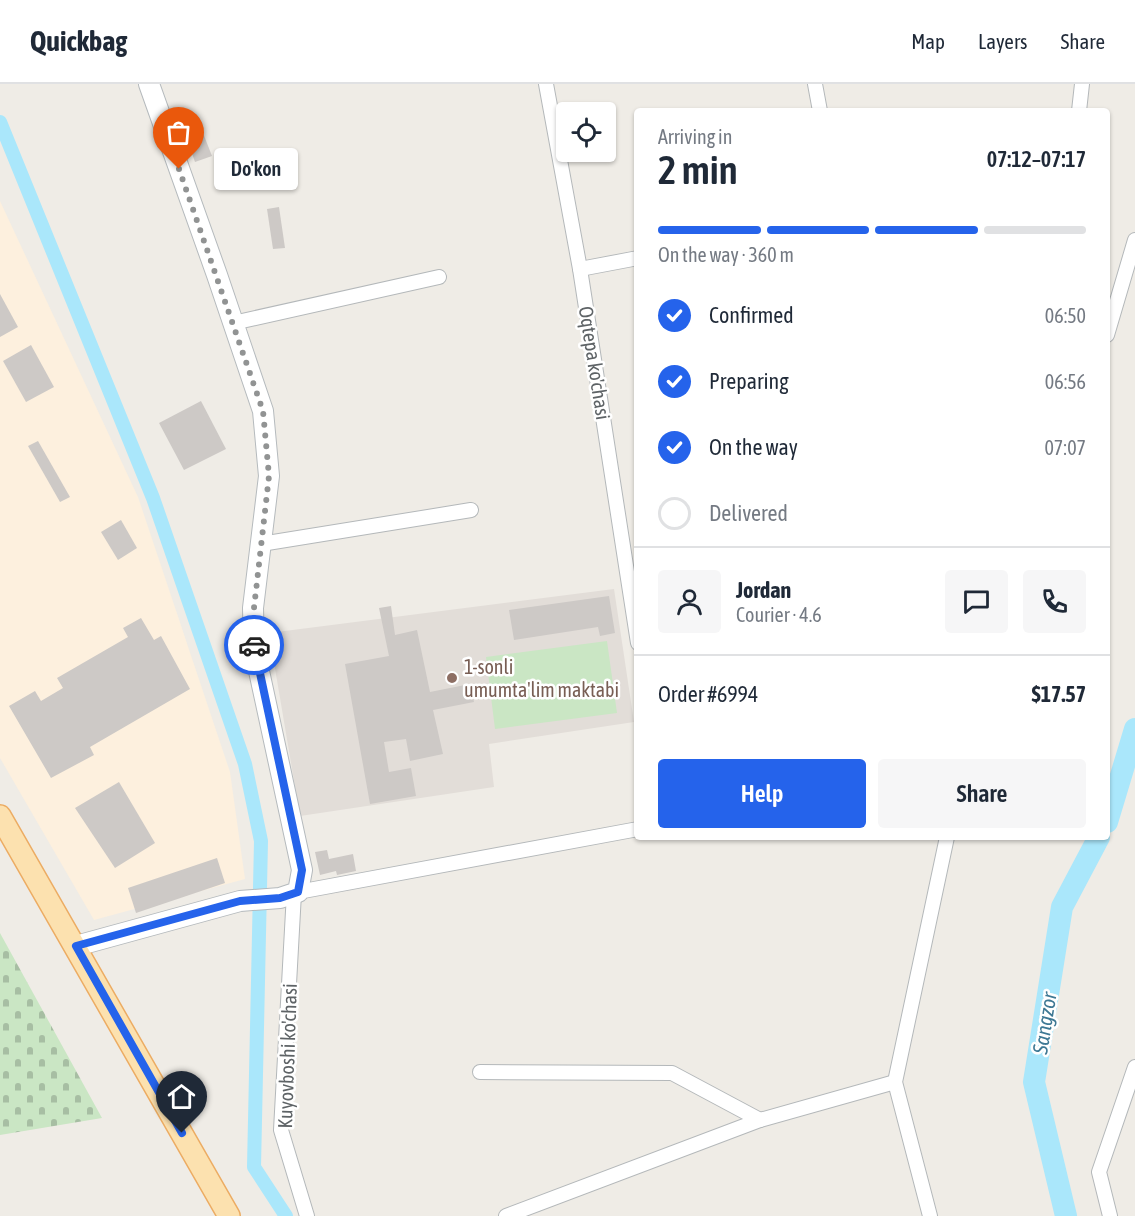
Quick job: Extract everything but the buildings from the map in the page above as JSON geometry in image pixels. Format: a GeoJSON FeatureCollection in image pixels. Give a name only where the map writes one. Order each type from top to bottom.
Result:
{"type":"FeatureCollection","features":[{"type":"Feature","properties":{"kind":"main road","name":"Kuyovboshi ko'chasi"},"geometry":{"type":"LineString","coordinates":[[148,84],[263,411],[269,476],[254,608],[254,648],[302,870],[291,894]]}},
{"type":"Feature","properties":{"kind":"main road"},"geometry":{"type":"LineString","coordinates":[[0,816],[229,1216]]}},
{"type":"Feature","properties":{"kind":"main road"},"geometry":{"type":"LineString","coordinates":[[76,946],[240,901],[291,894]]}},
{"type":"Feature","properties":{"kind":"street","name":"Oqtepa ko'chasi"},"geometry":{"type":"LineString","coordinates":[[546,84],[580,268],[634,617]]}},
{"type":"Feature","properties":{"kind":"street"},"geometry":{"type":"LineString","coordinates":[[815,84],[819,108]]}},
{"type":"Feature","properties":{"kind":"street"},"geometry":{"type":"LineString","coordinates":[[1079,108],[1082,84]]}},
{"type":"Feature","properties":{"kind":"street"},"geometry":{"type":"LineString","coordinates":[[1110,325],[1135,240]]}},
{"type":"Feature","properties":{"kind":"street"},"geometry":{"type":"LineString","coordinates":[[580,268],[634,259]]}},
{"type":"Feature","properties":{"kind":"street"},"geometry":{"type":"LineString","coordinates":[[233,323],[439,277]]}},
{"type":"Feature","properties":{"kind":"street"},"geometry":{"type":"LineString","coordinates":[[261,544],[471,510]]}},
{"type":"Feature","properties":{"kind":"street"},"geometry":{"type":"LineString","coordinates":[[291,894],[634,830]]}},
{"type":"Feature","properties":{"kind":"street"},"geometry":{"type":"LineString","coordinates":[[930,1216],[895,1082],[946,840]]}},
{"type":"Feature","properties":{"kind":"street","name":"Kuyovboshi ko'chasi"},"geometry":{"type":"LineString","coordinates":[[291,894],[281,1130],[307,1216]]}},
{"type":"Feature","properties":{"kind":"street"},"geometry":{"type":"LineString","coordinates":[[1110,1216],[1099,1172],[1135,1066]]}},
{"type":"Feature","properties":{"kind":"street"},"geometry":{"type":"LineString","coordinates":[[480,1072],[672,1073],[760,1120]]}},
{"type":"Feature","properties":{"kind":"street"},"geometry":{"type":"LineString","coordinates":[[506,1216],[760,1120],[895,1082]]}},
{"type":"Feature","properties":{"kind":"shaded area"},"geometry":{"type":"Polygon","coordinates":[[[0,201],[138,497],[230,772],[245,879],[94,920],[0,758],[0,201]]]}},
{"type":"Feature","properties":{"kind":"shaded area","name":"1-sonli umumta'lim maktabi"},"geometry":{"type":"Polygon","coordinates":[[[614,589],[634,722],[489,744],[494,787],[300,816],[269,633],[614,589]]]}},
{"type":"Feature","properties":{"kind":"green space"},"geometry":{"type":"Polygon","coordinates":[[[607,641],[617,713],[495,729],[486,657],[607,641]]]}},
{"type":"Feature","properties":{"kind":"green space"},"geometry":{"type":"Polygon","coordinates":[[[0,933],[102,1118],[0,1135],[0,933]]]}},
{"type":"Feature","properties":{"kind":"waterway"},"geometry":{"type":"LineString","coordinates":[[0,122],[153,498],[245,764],[261,841],[254,1167],[286,1216]]}},
{"type":"Feature","properties":{"kind":"waterway","name":"Sangzor"},"geometry":{"type":"LineString","coordinates":[[1110,812],[1135,729]]}},
{"type":"Feature","properties":{"kind":"waterway","name":"Sangzor"},"geometry":{"type":"LineString","coordinates":[[1066,1216],[1034,1082],[1062,907],[1097,840]]}},
{"type":"Feature","properties":{"kind":"way so far"},"geometry":{"type":"LineString","coordinates":[[179,169],[263,411],[269,476],[254,608],[254,645]]}},
{"type":"Feature","properties":{"kind":"place","name":"Do'kon"},"geometry":{"type":"Point","coordinates":[179,169]}},
{"type":"Feature","properties":{"kind":"place","name":"1-sonli umumta'lim maktabi"},"geometry":{"type":"Point","coordinates":[452,678]}},
{"type":"Feature","properties":{"kind":"route"},"geometry":{"type":"LineString","coordinates":[[182,1133],[76,946],[240,901],[280,898],[298,892],[302,870],[254,645]]}}]}
